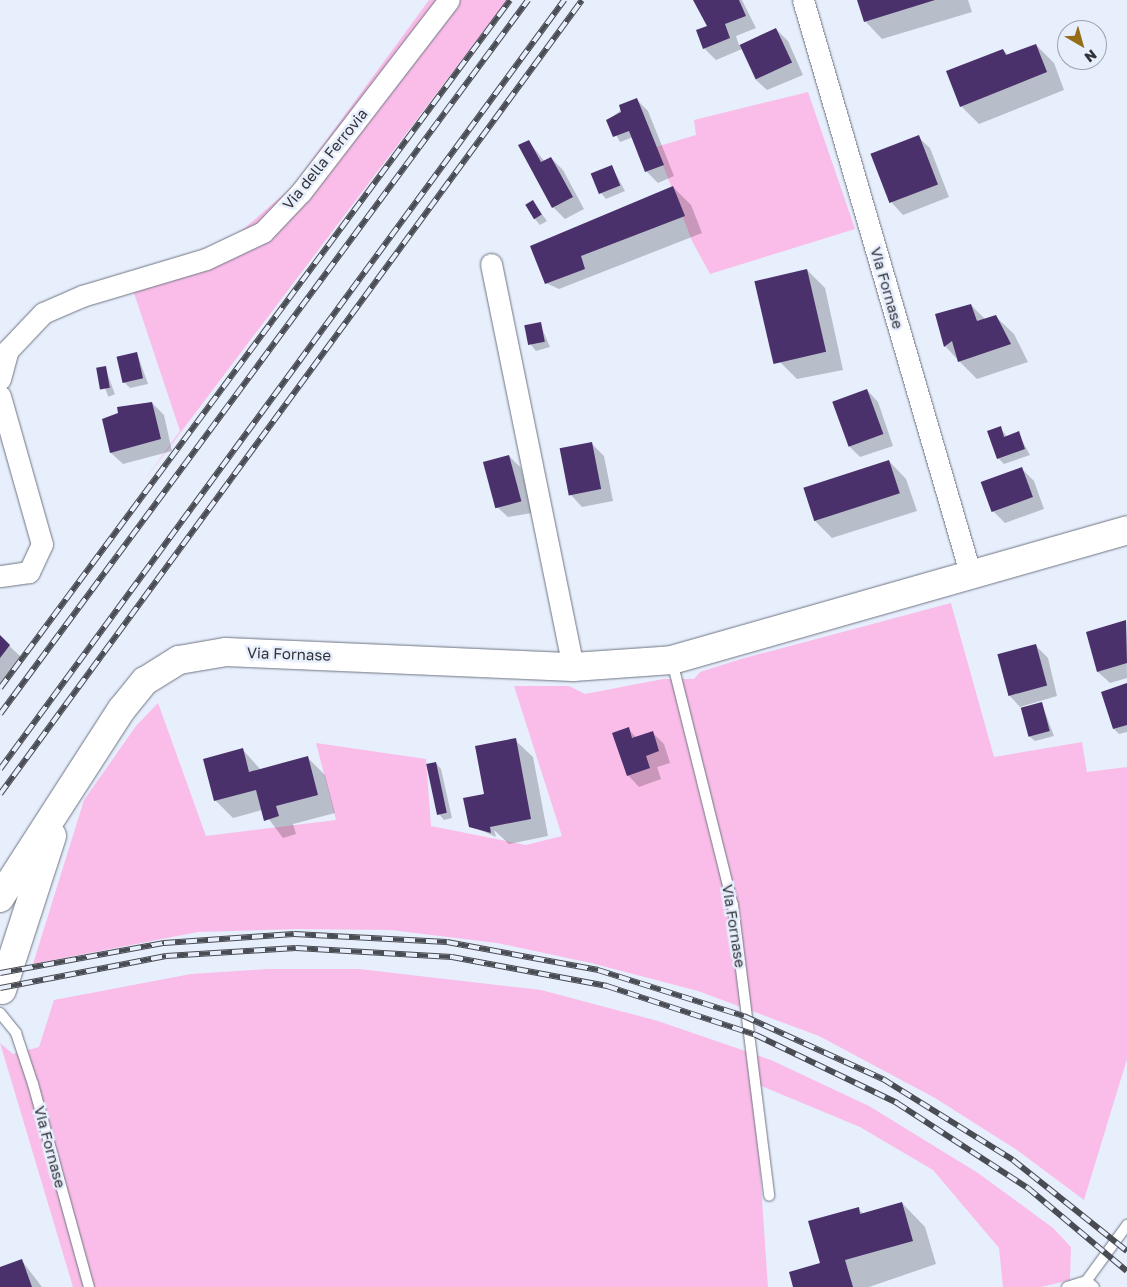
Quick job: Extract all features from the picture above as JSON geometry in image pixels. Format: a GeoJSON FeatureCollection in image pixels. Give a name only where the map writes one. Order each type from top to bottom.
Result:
{"type":"FeatureCollection","features":[{"type":"Feature","properties":{"kind":"street","name":"Via della Ferrovia"},"geometry":{"type":"LineString","coordinates":[[1,370],[18,336],[43,313],[82,296],[206,259],[263,232],[301,192],[449,0]]}},
{"type":"Feature","properties":{"kind":"street","name":"Via Fornase"},"geometry":{"type":"LineString","coordinates":[[803,0],[971,576]]}},
{"type":"Feature","properties":{"kind":"street"},"geometry":{"type":"LineString","coordinates":[[491,264],[573,667]]}},
{"type":"Feature","properties":{"kind":"street"},"geometry":{"type":"LineString","coordinates":[[0,396],[42,544],[29,572],[0,576]]}},
{"type":"Feature","properties":{"kind":"street","name":"Via Fornase"},"geometry":{"type":"LineString","coordinates":[[0,898],[69,790],[144,681],[186,658],[255,652],[573,667],[672,660],[1127,530]]}},
{"type":"Feature","properties":{"kind":"street","name":"Via Fornase"},"geometry":{"type":"LineString","coordinates":[[0,994],[32,888],[69,790]]}},
{"type":"Feature","properties":{"kind":"lane","name":"Via Fornase"},"geometry":{"type":"LineString","coordinates":[[672,660],[733,905],[769,1196]]}},
{"type":"Feature","properties":{"kind":"lane","name":"Via Fornase"},"geometry":{"type":"LineString","coordinates":[[0,994],[16,1033],[33,1084],[89,1287]]}},
{"type":"Feature","properties":{"kind":"lane"},"geometry":{"type":"LineString","coordinates":[[1067,1287],[1088,1285],[1127,1225]]}},
{"type":"Feature","properties":{"kind":"shaded area"},"geometry":{"type":"Polygon","coordinates":[[[429,0],[507,0],[144,481],[180,431],[129,278],[225,245],[292,187],[429,0]]]}},
{"type":"Feature","properties":{"kind":"shaded area"},"geometry":{"type":"Polygon","coordinates":[[[808,92],[855,229],[710,274],[692,241],[656,147],[696,135],[694,120],[808,92]]]}},
{"type":"Feature","properties":{"kind":"shaded area"},"geometry":{"type":"Polygon","coordinates":[[[951,603],[994,757],[1082,742],[1087,772],[1127,767],[1127,1059],[1084,1200],[1017,1150],[935,1098],[819,1036],[698,991],[591,963],[497,943],[391,930],[297,929],[198,932],[33,964],[84,800],[136,726],[158,703],[206,836],[336,820],[316,743],[426,759],[431,826],[526,845],[562,836],[514,686],[569,686],[585,694],[663,679],[694,679],[700,672],[741,659],[951,603]]]}},
{"type":"Feature","properties":{"kind":"shaded area"},"geometry":{"type":"Polygon","coordinates":[[[268,969],[359,969],[541,990],[658,1021],[771,1060],[869,1106],[978,1173],[1053,1228],[1071,1247],[1070,1280],[1041,1287],[1003,1287],[999,1248],[933,1170],[860,1127],[754,1083],[768,1287],[73,1287],[0,1043],[13,1054],[39,1047],[54,1000],[191,974],[268,969]]]}},
{"type":"Feature","properties":{"kind":"building"},"geometry":{"type":"Polygon","coordinates":[[[693,0],[739,0],[746,16],[725,24],[730,38],[703,49],[696,30],[707,26],[693,0]]]}},
{"type":"Feature","properties":{"kind":"building"},"geometry":{"type":"Polygon","coordinates":[[[857,0],[935,0],[864,22],[857,0]]]}},
{"type":"Feature","properties":{"kind":"building"},"geometry":{"type":"Polygon","coordinates":[[[776,28],[792,62],[756,79],[740,45],[776,28]]]}},
{"type":"Feature","properties":{"kind":"building"},"geometry":{"type":"Polygon","coordinates":[[[1036,44],[1047,72],[960,107],[946,71],[1003,49],[1006,55],[1036,44]]]}},
{"type":"Feature","properties":{"kind":"building"},"geometry":{"type":"Polygon","coordinates":[[[637,98],[664,165],[645,172],[629,131],[613,137],[606,120],[621,112],[619,105],[637,98]]]}},
{"type":"Feature","properties":{"kind":"building"},"geometry":{"type":"Polygon","coordinates":[[[919,135],[938,184],[889,203],[870,154],[919,135]]]}},
{"type":"Feature","properties":{"kind":"building"},"geometry":{"type":"Polygon","coordinates":[[[529,140],[541,162],[551,157],[573,197],[552,208],[518,145],[529,140]]]}},
{"type":"Feature","properties":{"kind":"building"},"geometry":{"type":"Polygon","coordinates":[[[612,165],[620,185],[599,194],[591,174],[612,165]]]}},
{"type":"Feature","properties":{"kind":"building"},"geometry":{"type":"Polygon","coordinates":[[[673,186],[685,216],[581,256],[585,269],[545,284],[530,246],[673,186]]]}},
{"type":"Feature","properties":{"kind":"building"},"geometry":{"type":"Polygon","coordinates":[[[533,200],[542,215],[534,219],[525,205],[533,200]]]}},
{"type":"Feature","properties":{"kind":"building"},"geometry":{"type":"Polygon","coordinates":[[[807,269],[826,352],[774,364],[754,281],[807,269]]]}},
{"type":"Feature","properties":{"kind":"building"},"geometry":{"type":"Polygon","coordinates":[[[971,304],[977,321],[996,315],[1011,344],[958,362],[952,341],[944,347],[935,314],[971,304]]]}},
{"type":"Feature","properties":{"kind":"building"},"geometry":{"type":"Polygon","coordinates":[[[541,322],[545,342],[528,345],[524,325],[541,322]]]}},
{"type":"Feature","properties":{"kind":"building"},"geometry":{"type":"Polygon","coordinates":[[[137,352],[143,378],[123,383],[117,357],[137,352]]]}},
{"type":"Feature","properties":{"kind":"building"},"geometry":{"type":"Polygon","coordinates":[[[106,366],[110,388],[100,389],[96,368],[106,366]]]}},
{"type":"Feature","properties":{"kind":"building"},"geometry":{"type":"Polygon","coordinates":[[[867,389],[883,434],[849,447],[832,402],[867,389]]]}},
{"type":"Feature","properties":{"kind":"building"},"geometry":{"type":"Polygon","coordinates":[[[152,402],[161,439],[110,453],[102,419],[118,413],[117,407],[152,402]]]}},
{"type":"Feature","properties":{"kind":"building"},"geometry":{"type":"Polygon","coordinates":[[[1001,426],[1004,437],[1019,431],[1025,449],[997,459],[987,431],[1001,426]]]}},
{"type":"Feature","properties":{"kind":"building"},"geometry":{"type":"Polygon","coordinates":[[[592,442],[601,489],[569,495],[560,448],[592,442]]]}},
{"type":"Feature","properties":{"kind":"building"},"geometry":{"type":"Polygon","coordinates":[[[509,455],[521,501],[495,508],[483,462],[509,455]]]}},
{"type":"Feature","properties":{"kind":"building"},"geometry":{"type":"Polygon","coordinates":[[[889,460],[900,493],[814,521],[803,488],[889,460]]]}},
{"type":"Feature","properties":{"kind":"building"},"geometry":{"type":"Polygon","coordinates":[[[1022,467],[1033,497],[992,512],[981,482],[1022,467]]]}},
{"type":"Feature","properties":{"kind":"building"},"geometry":{"type":"Polygon","coordinates":[[[1126,620],[1127,663],[1097,672],[1086,632],[1126,620]]]}},
{"type":"Feature","properties":{"kind":"building"},"geometry":{"type":"Polygon","coordinates":[[[0,635],[10,645],[0,658],[0,635]]]}},
{"type":"Feature","properties":{"kind":"building"},"geometry":{"type":"Polygon","coordinates":[[[1036,644],[1047,686],[1008,696],[997,654],[1036,644]]]}},
{"type":"Feature","properties":{"kind":"building"},"geometry":{"type":"Polygon","coordinates":[[[1127,683],[1127,725],[1113,729],[1101,692],[1127,683]]]}},
{"type":"Feature","properties":{"kind":"building"},"geometry":{"type":"Polygon","coordinates":[[[1042,702],[1050,731],[1029,737],[1021,708],[1042,702]]]}},
{"type":"Feature","properties":{"kind":"building"},"geometry":{"type":"Polygon","coordinates":[[[629,727],[632,738],[653,731],[659,751],[646,756],[650,768],[627,776],[612,733],[629,727]]]}},
{"type":"Feature","properties":{"kind":"building"},"geometry":{"type":"Polygon","coordinates":[[[516,738],[531,819],[490,827],[491,833],[469,827],[463,798],[484,794],[475,746],[516,738]]]}},
{"type":"Feature","properties":{"kind":"building"},"geometry":{"type":"Polygon","coordinates":[[[243,748],[249,772],[308,756],[318,795],[276,806],[279,816],[264,821],[256,790],[214,801],[203,759],[243,748]]]}},
{"type":"Feature","properties":{"kind":"building"},"geometry":{"type":"Polygon","coordinates":[[[436,762],[447,813],[437,815],[426,764],[436,762]]]}},
{"type":"Feature","properties":{"kind":"building"},"geometry":{"type":"Polygon","coordinates":[[[902,1202],[913,1241],[845,1260],[853,1287],[793,1287],[789,1272],[820,1263],[808,1221],[859,1207],[860,1214],[902,1202]]]}},
{"type":"Feature","properties":{"kind":"building"},"geometry":{"type":"Polygon","coordinates":[[[22,1259],[32,1287],[0,1287],[0,1267],[22,1259]]]}},
{"type":"Feature","properties":{"kind":"railway"},"geometry":{"type":"LineString","coordinates":[[0,688],[510,0]]}},
{"type":"Feature","properties":{"kind":"railway"},"geometry":{"type":"LineString","coordinates":[[0,714],[528,0]]}},
{"type":"Feature","properties":{"kind":"railway"},"geometry":{"type":"LineString","coordinates":[[0,769],[564,0]]}},
{"type":"Feature","properties":{"kind":"railway"},"geometry":{"type":"LineString","coordinates":[[0,794],[582,0]]}},
{"type":"Feature","properties":{"kind":"railway"},"geometry":{"type":"LineString","coordinates":[[0,973],[164,943],[294,934],[447,942],[598,970],[744,1016],[883,1079],[1013,1160],[1127,1251]]}},
{"type":"Feature","properties":{"kind":"railway"},"geometry":{"type":"LineString","coordinates":[[0,988],[166,956],[296,948],[452,957],[607,986],[756,1035],[897,1103],[1028,1188],[1127,1271]]}}]}
